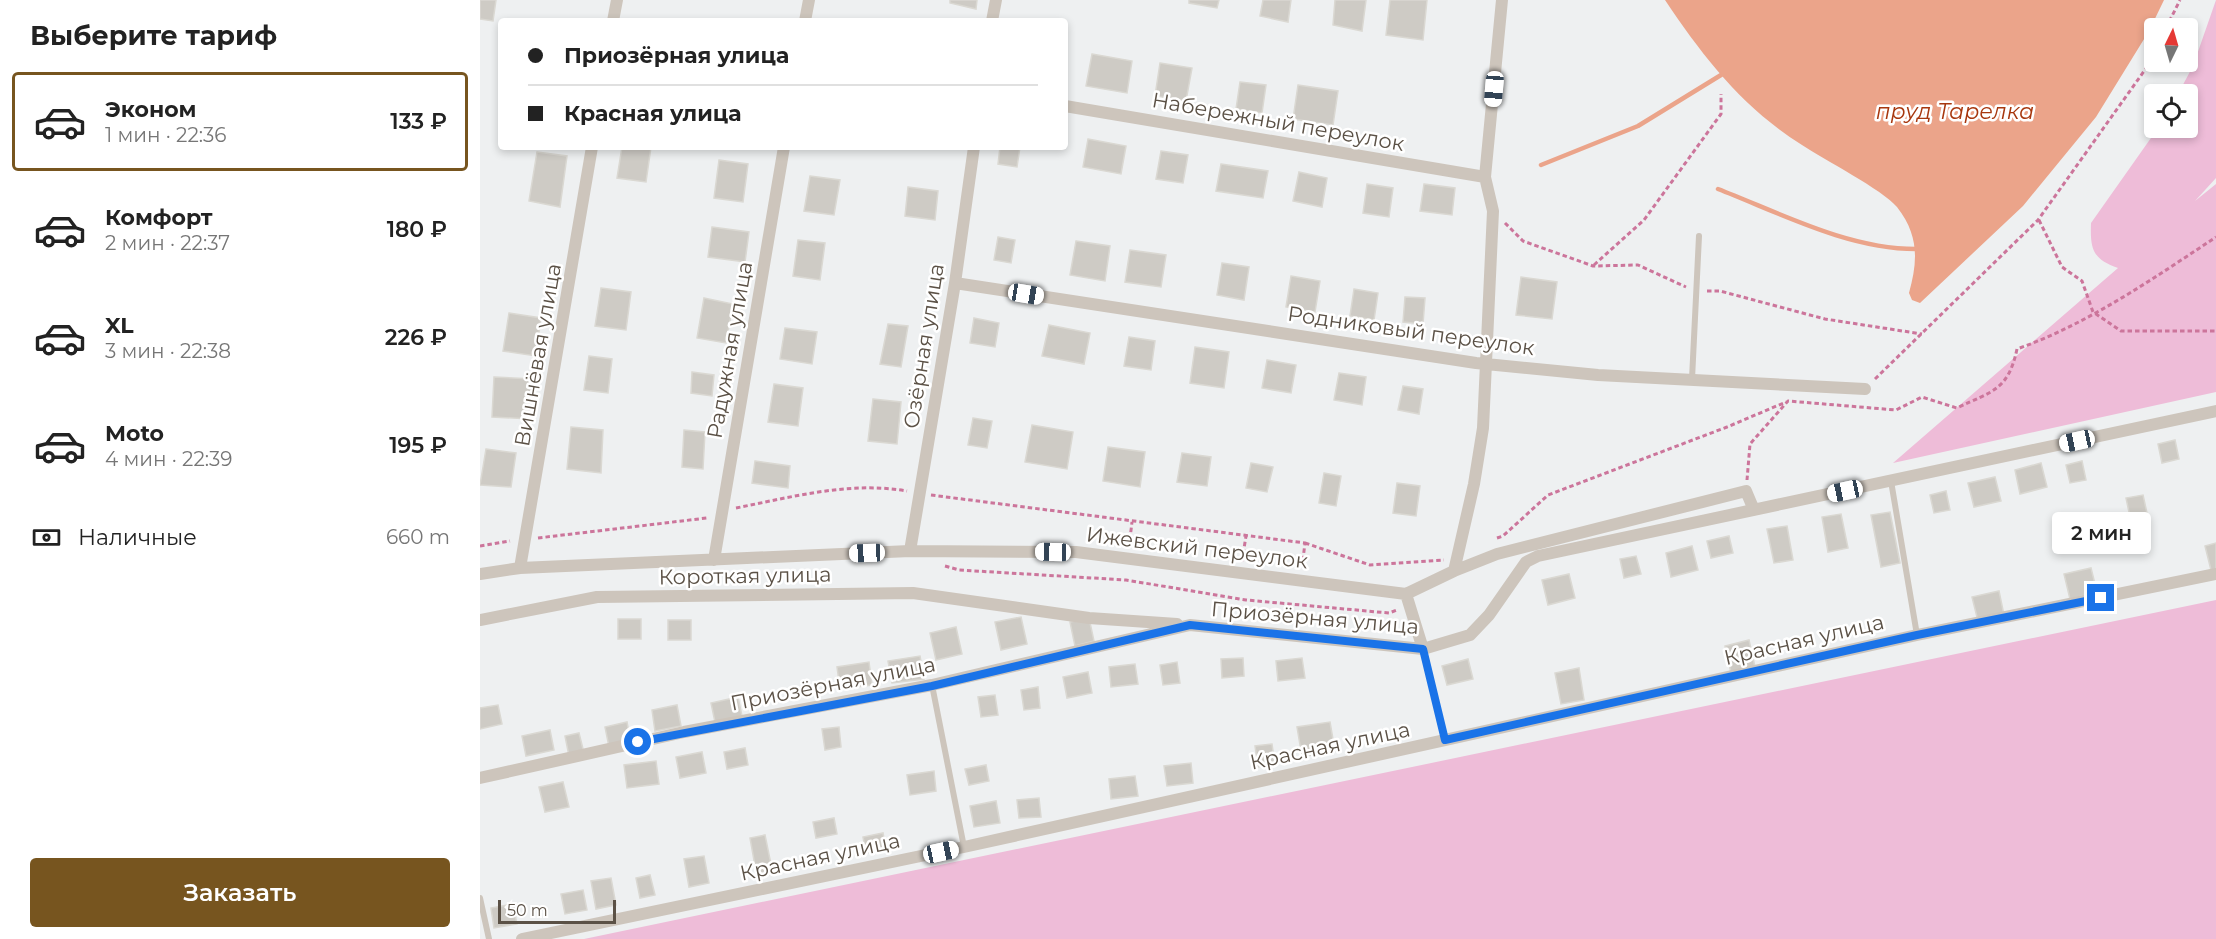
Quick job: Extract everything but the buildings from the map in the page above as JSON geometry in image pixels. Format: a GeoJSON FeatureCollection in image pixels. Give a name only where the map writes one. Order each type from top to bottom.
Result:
{"type":"FeatureCollection","features":[{"type":"Feature","properties":{"kind":"street"},"geometry":{"type":"LineString","coordinates":[[614,18],[617,0]]}},
{"type":"Feature","properties":{"kind":"street"},"geometry":{"type":"LineString","coordinates":[[806,18],[809,0]]}},
{"type":"Feature","properties":{"kind":"street"},"geometry":{"type":"LineString","coordinates":[[993,18],[996,0]]}},
{"type":"Feature","properties":{"kind":"street"},"geometry":{"type":"LineString","coordinates":[[1455,565],[1474,484],[1488,364],[1493,211],[1485,177],[1502,0]]}},
{"type":"Feature","properties":{"kind":"street","name":"Набережный переулок"},"geometry":{"type":"LineString","coordinates":[[1068,107],[1485,177]]}},
{"type":"Feature","properties":{"kind":"street","name":"Вишнёвая улица"},"geometry":{"type":"LineString","coordinates":[[520,568],[591,150]]}},
{"type":"Feature","properties":{"kind":"street","name":"Радужная улица"},"geometry":{"type":"LineString","coordinates":[[714,560],[783,150]]}},
{"type":"Feature","properties":{"kind":"street","name":"Озёрная улица"},"geometry":{"type":"LineString","coordinates":[[910,551],[956,283],[974,150]]}},
{"type":"Feature","properties":{"kind":"street","name":"Родниковый переулок"},"geometry":{"type":"LineString","coordinates":[[956,283],[1488,364],[1598,375],[1865,389]]}},
{"type":"Feature","properties":{"kind":"street","name":"Приозёрная улица"},"geometry":{"type":"LineString","coordinates":[[480,778],[684,732],[932,686],[1190,625],[1423,649],[1470,635],[1489,615],[1526,562],[1538,556],[2216,411]]}},
{"type":"Feature","properties":{"kind":"street"},"geometry":{"type":"LineString","coordinates":[[1423,649],[1406,594],[1455,565],[1746,491],[1754,510]]}},
{"type":"Feature","properties":{"kind":"street","name":"Ижевский переулок"},"geometry":{"type":"LineString","coordinates":[[480,574],[520,568],[910,551],[1076,552],[1406,594]]}},
{"type":"Feature","properties":{"kind":"street","name":"Красная улица"},"geometry":{"type":"LineString","coordinates":[[522,939],[964,847],[1917,635],[2216,574]]}},
{"type":"Feature","properties":{"kind":"street","name":"Короткая улица"},"geometry":{"type":"LineString","coordinates":[[480,620],[597,597],[913,593],[1089,618],[1190,625]]}},
{"type":"Feature","properties":{"kind":"lane"},"geometry":{"type":"LineString","coordinates":[[1692,380],[1699,236]]}},
{"type":"Feature","properties":{"kind":"lane"},"geometry":{"type":"LineString","coordinates":[[1891,481],[1917,635]]}},
{"type":"Feature","properties":{"kind":"lane"},"geometry":{"type":"LineString","coordinates":[[1423,649],[1445,740]]}},
{"type":"Feature","properties":{"kind":"lane"},"geometry":{"type":"LineString","coordinates":[[932,686],[964,847]]}},
{"type":"Feature","properties":{"kind":"lane"},"geometry":{"type":"LineString","coordinates":[[480,898],[489,939]]}},
{"type":"Feature","properties":{"kind":"path"},"geometry":{"type":"LineString","coordinates":[[2171,18],[2180,0]]}},
{"type":"Feature","properties":{"kind":"path"},"geometry":{"type":"LineString","coordinates":[[1865,389],[2038,220],[2144,71]]}},
{"type":"Feature","properties":{"kind":"path"},"geometry":{"type":"LineString","coordinates":[[1593,266],[1644,220],[1721,114],[1721,94]]}},
{"type":"Feature","properties":{"kind":"path"},"geometry":{"type":"LineString","coordinates":[[2038,220],[2062,267],[2082,281],[2093,312],[2121,331],[2216,332]]}},
{"type":"Feature","properties":{"kind":"path"},"geometry":{"type":"LineString","coordinates":[[1492,540],[1503,536],[1548,495],[1632,465],[1788,401],[1896,410],[1922,398],[1957,408],[1996,389],[2012,372],[2017,349],[2043,340],[2093,312],[2216,237]]}},
{"type":"Feature","properties":{"kind":"path"},"geometry":{"type":"LineString","coordinates":[[1746,491],[1750,444],[1788,401],[1797,387]]}},
{"type":"Feature","properties":{"kind":"path"},"geometry":{"type":"LineString","coordinates":[[480,546],[707,518],[722,511],[823,491],[878,486],[920,494],[1305,543],[1370,565],[1455,565]]}},
{"type":"Feature","properties":{"kind":"path"},"geometry":{"type":"LineString","coordinates":[[1128,559],[1132,522]]}},
{"type":"Feature","properties":{"kind":"path"},"geometry":{"type":"LineString","coordinates":[[1239,573],[1246,536]]}},
{"type":"Feature","properties":{"kind":"path"},"geometry":{"type":"LineString","coordinates":[[1301,581],[1305,543]]}},
{"type":"Feature","properties":{"kind":"path"},"geometry":{"type":"LineString","coordinates":[[939,563],[959,570],[1126,580],[1246,600],[1380,613],[1401,609],[1406,594]]}},
{"type":"Feature","properties":{"kind":"shaded area"},"geometry":{"type":"Polygon","coordinates":[[[2216,0],[2216,178],[2195,201],[2216,184],[2216,392],[1893,463],[2118,268],[2103,261],[2095,252],[2091,240],[2091,223],[2151,138],[2198,138],[2198,84],[2183,84],[2190,72],[2198,72],[2198,52],[2216,0]]]}},
{"type":"Feature","properties":{"kind":"shaded area"},"geometry":{"type":"Polygon","coordinates":[[[2216,600],[2216,939],[584,939],[2216,600]]]}},
{"type":"Feature","properties":{"kind":"water","name":"пруд Тарелка"},"geometry":{"type":"Polygon","coordinates":[[[1665,0],[2164,0],[2155,18],[2144,18],[2144,39],[2096,117],[2023,206],[1920,303],[1912,300],[1909,293],[1914,270],[1915,249],[1909,228],[1897,207],[1879,192],[1780,130],[1743,98],[1694,42],[1665,0]]]}},
{"type":"Feature","properties":{"kind":"waterway"},"geometry":{"type":"LineString","coordinates":[[1541,165],[1638,126],[1721,75]]}},
{"type":"Feature","properties":{"kind":"waterway"},"geometry":{"type":"LineString","coordinates":[[1718,189],[1790,219],[1840,236],[1865,243],[1916,249]]}},
{"type":"Feature","properties":{"kind":"route"},"geometry":{"type":"LineString","coordinates":[[638,742],[932,686],[1190,625],[1423,649],[1445,740],[1917,635],[2101,598]]}}]}
